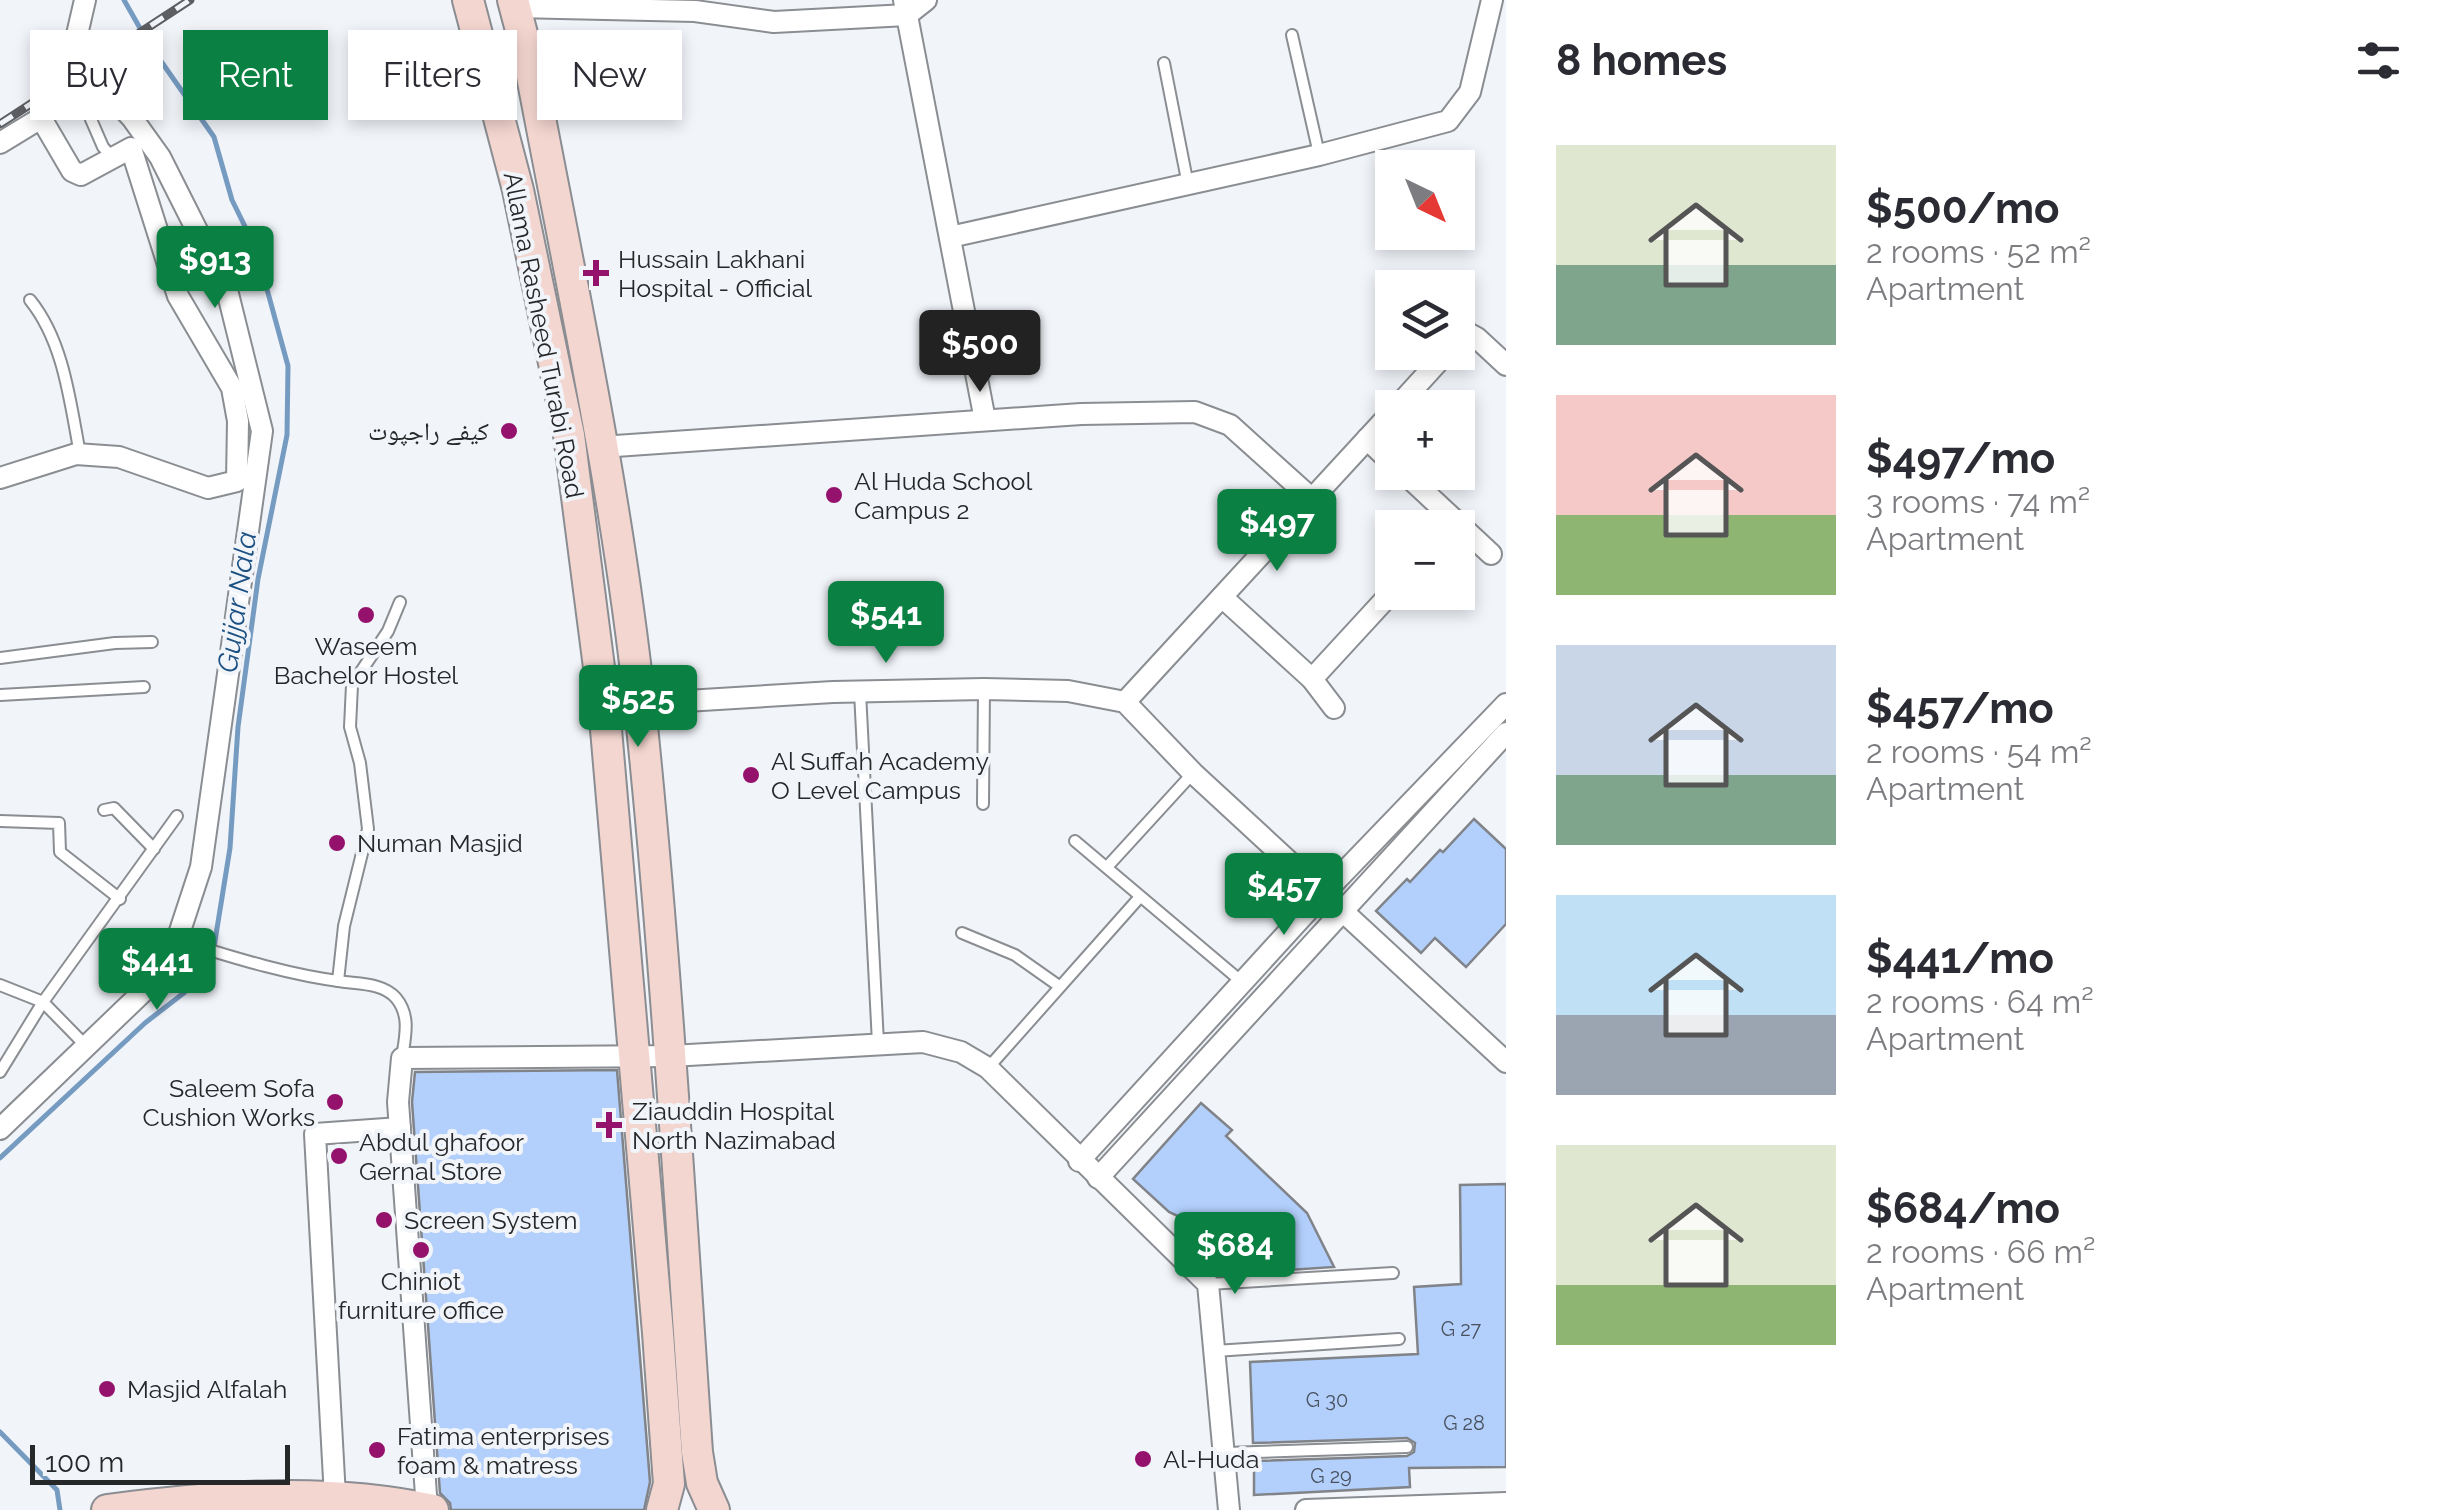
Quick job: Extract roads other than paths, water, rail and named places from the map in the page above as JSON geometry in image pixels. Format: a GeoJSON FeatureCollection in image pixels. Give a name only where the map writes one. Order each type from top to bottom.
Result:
{"type":"FeatureCollection","features":[{"type":"Feature","properties":{"kind":"main road","name":"Allama Rasheed Turabi Road"},"geometry":{"type":"LineString","coordinates":[[468,0],[574,381],[601,446],[639,704],[671,1056],[697,1452],[702,1482],[714,1510]]}},
{"type":"Feature","properties":{"kind":"main road","name":"Allama Rasheed Turabi Road"},"geometry":{"type":"LineString","coordinates":[[514,4],[529,60],[574,381],[569,434],[604,706],[669,1484],[662,1510]]}},
{"type":"Feature","properties":{"kind":"main road"},"geometry":{"type":"LineString","coordinates":[[581,527],[612,522]]}},
{"type":"Feature","properties":{"kind":"main road"},"geometry":{"type":"LineString","coordinates":[[107,1510],[233,1498],[335,1496],[430,1509]]}},
{"type":"Feature","properties":{"kind":"street"},"geometry":{"type":"LineString","coordinates":[[0,1129],[149,986],[177,940],[202,867],[262,420],[227,290],[160,156],[132,118],[98,90],[76,60],[74,52],[85,0]]}},
{"type":"Feature","properties":{"kind":"street"},"geometry":{"type":"LineString","coordinates":[[514,4],[679,5],[774,22],[926,0]]}},
{"type":"Feature","properties":{"kind":"street"},"geometry":{"type":"LineString","coordinates":[[950,237],[1319,155],[1448,121],[1470,92],[1492,0]]}},
{"type":"Feature","properties":{"kind":"street"},"geometry":{"type":"LineString","coordinates":[[907,5],[985,420]]}},
{"type":"Feature","properties":{"kind":"street"},"geometry":{"type":"LineString","coordinates":[[0,143],[42,118],[72,172],[80,175],[130,148],[178,296],[232,388],[238,421],[237,480],[208,488],[119,457],[80,454],[0,478]]}},
{"type":"Feature","properties":{"kind":"street"},"geometry":{"type":"LineString","coordinates":[[1475,337],[1501,351]]}},
{"type":"Feature","properties":{"kind":"street"},"geometry":{"type":"LineString","coordinates":[[1412,390],[1431,370]]}},
{"type":"Feature","properties":{"kind":"street"},"geometry":{"type":"LineString","coordinates":[[601,446],[985,420],[1194,412],[1230,425],[1312,499]]}},
{"type":"Feature","properties":{"kind":"street"},"geometry":{"type":"LineString","coordinates":[[1125,702],[1375,431]]}},
{"type":"Feature","properties":{"kind":"street"},"geometry":{"type":"LineString","coordinates":[[1367,440],[1375,447]]}},
{"type":"Feature","properties":{"kind":"street"},"geometry":{"type":"LineString","coordinates":[[1420,490],[1440,510]]}},
{"type":"Feature","properties":{"kind":"street"},"geometry":{"type":"LineString","coordinates":[[1475,541],[1492,554]]}},
{"type":"Feature","properties":{"kind":"street"},"geometry":{"type":"LineString","coordinates":[[1222,597],[1312,679],[1334,708]]}},
{"type":"Feature","properties":{"kind":"street"},"geometry":{"type":"LineString","coordinates":[[1312,679],[1375,610]]}},
{"type":"Feature","properties":{"kind":"street"},"geometry":{"type":"LineString","coordinates":[[604,706],[984,689],[1068,691],[1125,702],[1193,773],[1506,1062]]}},
{"type":"Feature","properties":{"kind":"street"},"geometry":{"type":"LineString","coordinates":[[1079,1161],[1323,894],[1506,704]]}},
{"type":"Feature","properties":{"kind":"street"},"geometry":{"type":"LineString","coordinates":[[1098,1178],[1506,733]]}},
{"type":"Feature","properties":{"kind":"street"},"geometry":{"type":"LineString","coordinates":[[430,1509],[400,1128],[402,1058],[671,1056],[922,1042],[961,1052],[988,1068],[1208,1284],[1229,1510]]}},
{"type":"Feature","properties":{"kind":"street"},"geometry":{"type":"LineString","coordinates":[[335,1496],[316,1134],[400,1128]]}},
{"type":"Feature","properties":{"kind":"street"},"geometry":{"type":"LineString","coordinates":[[1306,1510],[1506,1503]]}},
{"type":"Feature","properties":{"kind":"lane"},"geometry":{"type":"LineString","coordinates":[[1292,35],[1319,155]]}},
{"type":"Feature","properties":{"kind":"lane"},"geometry":{"type":"LineString","coordinates":[[1164,63],[1188,185]]}},
{"type":"Feature","properties":{"kind":"lane"},"geometry":{"type":"LineString","coordinates":[[91,120],[112,158]]}},
{"type":"Feature","properties":{"kind":"lane"},"geometry":{"type":"LineString","coordinates":[[30,300],[65,373],[80,454]]}},
{"type":"Feature","properties":{"kind":"lane"},"geometry":{"type":"LineString","coordinates":[[338,981],[344,926],[368,829],[360,763],[350,727],[352,685],[388,631],[400,602]]}},
{"type":"Feature","properties":{"kind":"lane"},"geometry":{"type":"LineString","coordinates":[[0,658],[152,642]]}},
{"type":"Feature","properties":{"kind":"lane"},"geometry":{"type":"LineString","coordinates":[[0,695],[144,687]]}},
{"type":"Feature","properties":{"kind":"lane"},"geometry":{"type":"LineString","coordinates":[[983,804],[984,689]]}},
{"type":"Feature","properties":{"kind":"lane"},"geometry":{"type":"LineString","coordinates":[[860,692],[878,1043]]}},
{"type":"Feature","properties":{"kind":"lane"},"geometry":{"type":"LineString","coordinates":[[1108,867],[1193,773]]}},
{"type":"Feature","properties":{"kind":"lane"},"geometry":{"type":"LineString","coordinates":[[104,810],[114,808],[154,850]]}},
{"type":"Feature","properties":{"kind":"lane"},"geometry":{"type":"LineString","coordinates":[[0,1072],[44,1002],[177,816]]}},
{"type":"Feature","properties":{"kind":"lane"},"geometry":{"type":"LineString","coordinates":[[0,821],[58,823],[60,852],[120,899]]}},
{"type":"Feature","properties":{"kind":"lane"},"geometry":{"type":"LineString","coordinates":[[1075,841],[1242,983]]}},
{"type":"Feature","properties":{"kind":"lane"},"geometry":{"type":"LineString","coordinates":[[988,1068],[1139,898]]}},
{"type":"Feature","properties":{"kind":"lane"},"geometry":{"type":"LineString","coordinates":[[962,933],[1015,956],[1059,986]]}},
{"type":"Feature","properties":{"kind":"lane"},"geometry":{"type":"LineString","coordinates":[[177,940],[236,959],[375,986],[395,996],[407,1018],[402,1058]]}},
{"type":"Feature","properties":{"kind":"lane"},"geometry":{"type":"LineString","coordinates":[[0,986],[44,1002],[86,1046]]}},
{"type":"Feature","properties":{"kind":"lane"},"geometry":{"type":"LineString","coordinates":[[1208,1284],[1393,1273]]}},
{"type":"Feature","properties":{"kind":"lane"},"geometry":{"type":"LineString","coordinates":[[1215,1350],[1399,1339]]}},
{"type":"Feature","properties":{"kind":"lane"},"geometry":{"type":"LineString","coordinates":[[1226,1453],[1407,1448]]}},
{"type":"Feature","properties":{"kind":"waterway","name":"Gujjar Nala"},"geometry":{"type":"LineString","coordinates":[[0,1158],[145,1023],[185,992],[214,947],[230,848],[238,727],[258,579],[287,435],[288,366],[256,249],[232,200],[214,137],[149,44],[124,0]]}},
{"type":"Feature","properties":{"kind":"waterway","name":"Gujjar Nala"},"geometry":{"type":"LineString","coordinates":[[0,1432],[57,1490],[60,1510]]}},
{"type":"Feature","properties":{"kind":"railway"},"geometry":{"type":"LineString","coordinates":[[0,124],[190,0]]}},
{"type":"Feature","properties":{"kind":"place","name":"Hussain Lakhani Hospital - Official"},"geometry":{"type":"Point","coordinates":[596,273]}},
{"type":"Feature","properties":{"kind":"place","name":"کیفے راجپوت"},"geometry":{"type":"Point","coordinates":[509,431]}},
{"type":"Feature","properties":{"kind":"place","name":"Al Huda School Campus 2"},"geometry":{"type":"Point","coordinates":[834,495]}},
{"type":"Feature","properties":{"kind":"place","name":"Waseem Bachelor Hostel"},"geometry":{"type":"Point","coordinates":[366,615]}},
{"type":"Feature","properties":{"kind":"place","name":"Al Suffah Academy O Level Campus"},"geometry":{"type":"Point","coordinates":[751,775]}},
{"type":"Feature","properties":{"kind":"place","name":"Numan Masjid"},"geometry":{"type":"Point","coordinates":[337,843]}},
{"type":"Feature","properties":{"kind":"place","name":"Saleem Sofa Cushion Works"},"geometry":{"type":"Point","coordinates":[335,1102]}},
{"type":"Feature","properties":{"kind":"place","name":"Ziauddin Hospital North Nazimabad"},"geometry":{"type":"Point","coordinates":[609,1125]}},
{"type":"Feature","properties":{"kind":"place","name":"Abdul ghafoor Gernal Store"},"geometry":{"type":"Point","coordinates":[339,1156]}},
{"type":"Feature","properties":{"kind":"place","name":"Screen System"},"geometry":{"type":"Point","coordinates":[384,1220]}},
{"type":"Feature","properties":{"kind":"place","name":"Chiniot furniture office"},"geometry":{"type":"Point","coordinates":[421,1250]}},
{"type":"Feature","properties":{"kind":"place","name":"Masjid Alfalah"},"geometry":{"type":"Point","coordinates":[107,1389]}},
{"type":"Feature","properties":{"kind":"place","name":"Fatima enterprises foam & matress"},"geometry":{"type":"Point","coordinates":[377,1450]}},
{"type":"Feature","properties":{"kind":"place","name":"Al-Huda"},"geometry":{"type":"Point","coordinates":[1143,1459]}}]}
